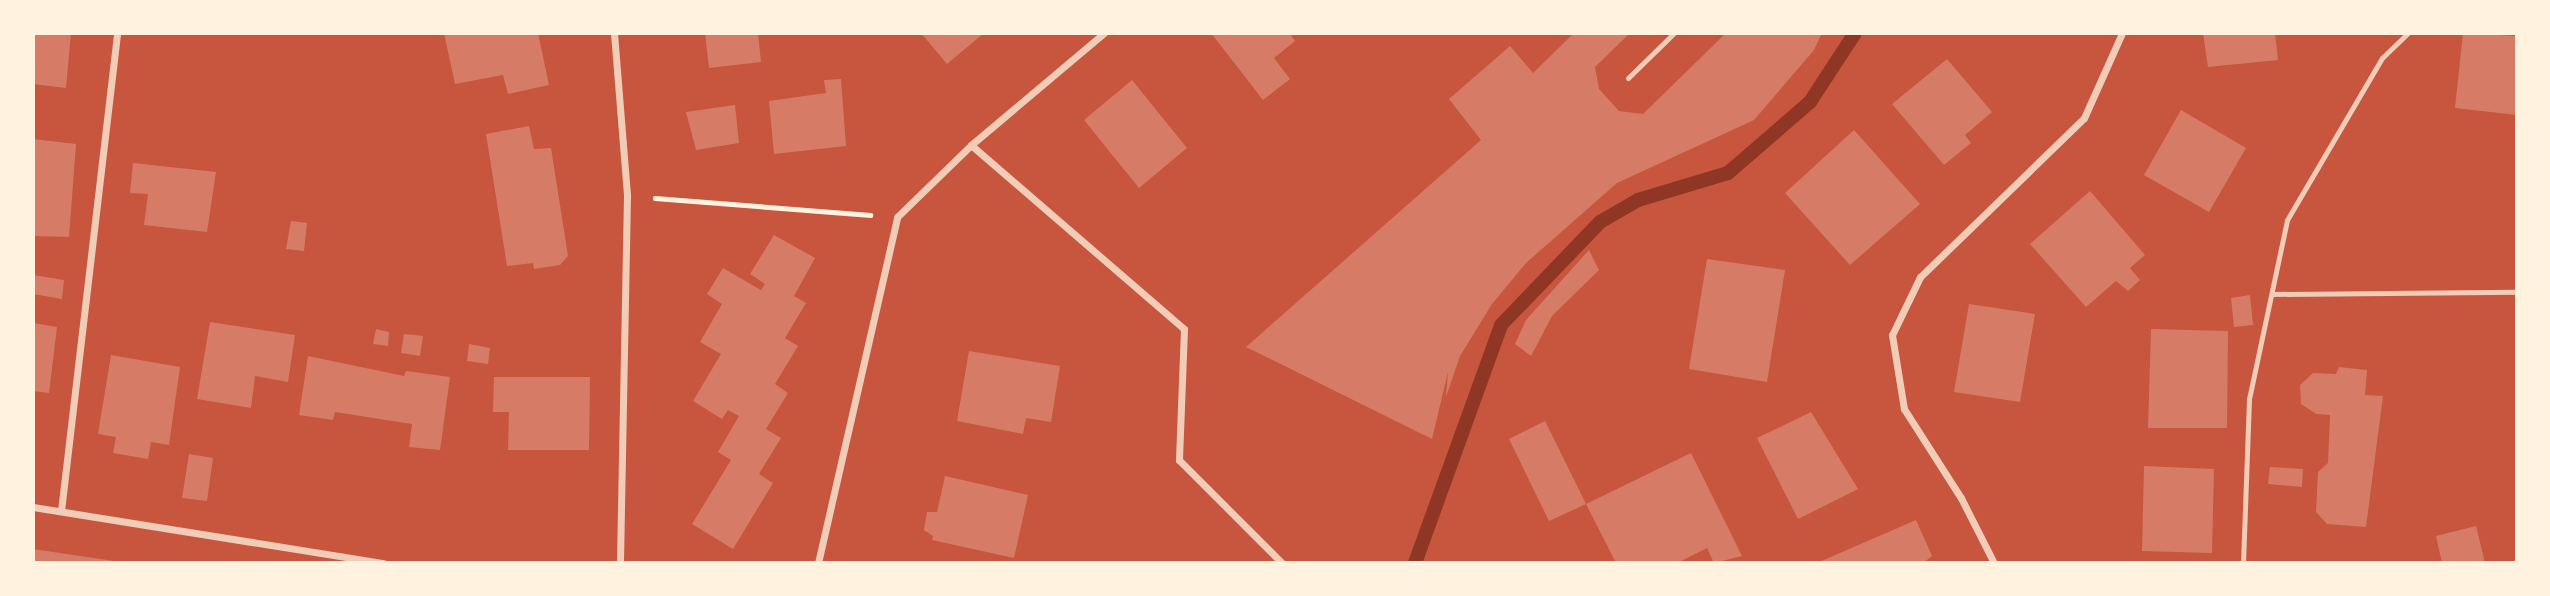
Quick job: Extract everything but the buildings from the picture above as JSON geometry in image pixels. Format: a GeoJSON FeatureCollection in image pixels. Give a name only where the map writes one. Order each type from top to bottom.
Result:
{"type":"FeatureCollection","features":[{"type":"Feature","properties":{"kind":"street"},"geometry":{"type":"LineString","coordinates":[[61,511],[117,33]]}},
{"type":"Feature","properties":{"kind":"street"},"geometry":{"type":"LineString","coordinates":[[614,33],[627,196],[620,563]]}},
{"type":"Feature","properties":{"kind":"street"},"geometry":{"type":"LineString","coordinates":[[818,563],[897,217],[971,145],[1104,33]]}},
{"type":"Feature","properties":{"kind":"street"},"geometry":{"type":"LineString","coordinates":[[1994,563],[1961,498],[1904,409],[1892,335],[1920,277],[2084,118],[2122,33]]}},
{"type":"Feature","properties":{"kind":"street"},"geometry":{"type":"LineString","coordinates":[[971,145],[1184,330],[1179,460],[1282,563]]}},
{"type":"Feature","properties":{"kind":"street"},"geometry":{"type":"LineString","coordinates":[[33,507],[384,563]]}},
{"type":"Feature","properties":{"kind":"lane"},"geometry":{"type":"LineString","coordinates":[[1628,78],[1674,33]]}},
{"type":"Feature","properties":{"kind":"lane"},"geometry":{"type":"LineString","coordinates":[[2243,563],[2249,399],[2287,220],[2382,58],[2408,33]]}},
{"type":"Feature","properties":{"kind":"lane"},"geometry":{"type":"LineString","coordinates":[[2272,294],[2517,292]]}},
{"type":"Feature","properties":{"kind":"path"},"geometry":{"type":"LineString","coordinates":[[627,196],[897,217]]}},
{"type":"Feature","properties":{"kind":"waterway"},"geometry":{"type":"LineString","coordinates":[[1415,563],[1501,325],[1600,222],[1638,200],[1728,173],[1810,102],[1855,33]]}}]}
